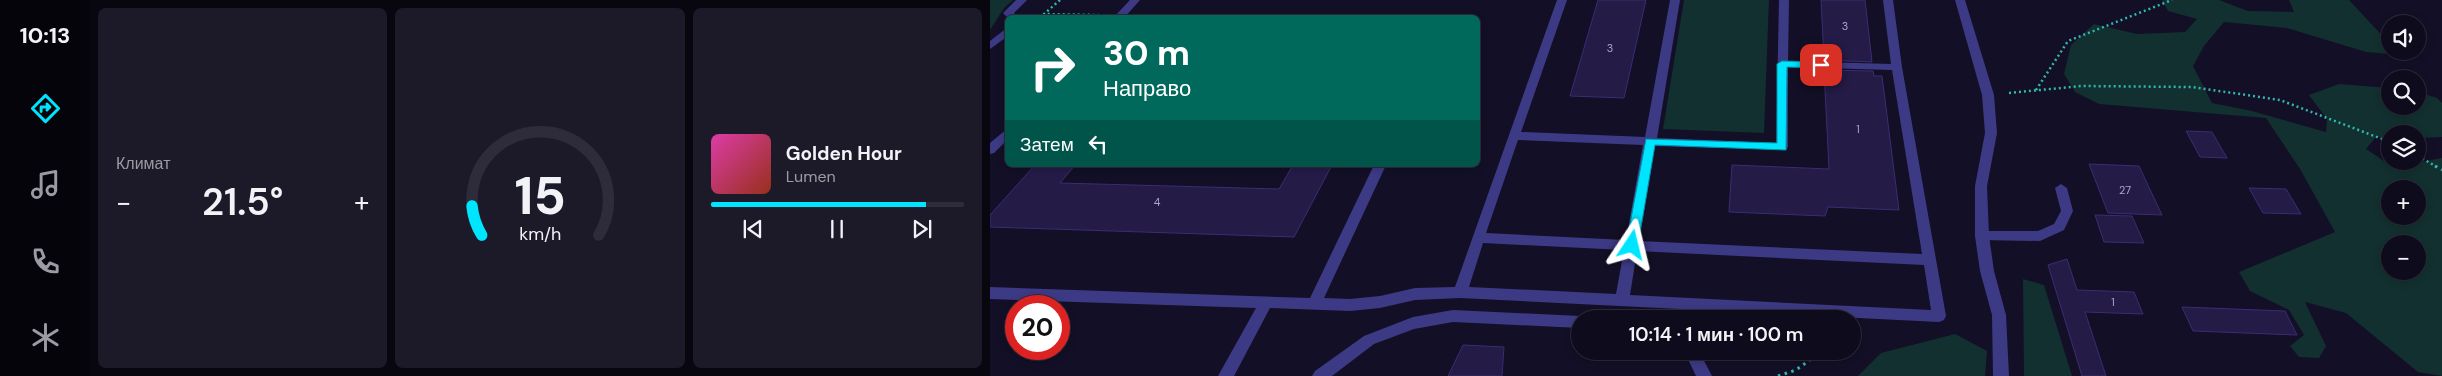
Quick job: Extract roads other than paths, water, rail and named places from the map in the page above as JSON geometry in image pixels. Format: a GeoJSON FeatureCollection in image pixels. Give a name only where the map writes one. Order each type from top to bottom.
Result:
{"type":"FeatureCollection","features":[{"type":"Feature","properties":{"kind":"street"},"geometry":{"type":"LineString","coordinates":[[1010,15],[1008,13],[1022,0]]}},
{"type":"Feature","properties":{"kind":"street"},"geometry":{"type":"LineString","coordinates":[[1121,15],[1135,0]]}},
{"type":"Feature","properties":{"kind":"street"},"geometry":{"type":"LineString","coordinates":[[1460,292],[1562,0]]}},
{"type":"Feature","properties":{"kind":"street"},"geometry":{"type":"LineString","coordinates":[[1622,300],[1675,0]]}},
{"type":"Feature","properties":{"kind":"street"},"geometry":{"type":"LineString","coordinates":[[1514,136],[1782,147],[1784,0]]}},
{"type":"Feature","properties":{"kind":"street"},"geometry":{"type":"LineString","coordinates":[[990,293],[1350,305],[1380,302],[1415,294],[1460,292],[1939,316],[1897,67],[1888,0]]}},
{"type":"Feature","properties":{"kind":"street"},"geometry":{"type":"LineString","coordinates":[[1960,0],[1988,95],[1991,133],[1981,186],[1982,236],[1987,271],[1999,316],[2000,376]]}},
{"type":"Feature","properties":{"kind":"street"},"geometry":{"type":"LineString","coordinates":[[990,46],[1005,33]]}},
{"type":"Feature","properties":{"kind":"street"},"geometry":{"type":"LineString","coordinates":[[1782,64],[1897,67]]}},
{"type":"Feature","properties":{"kind":"street"},"geometry":{"type":"LineString","coordinates":[[990,133],[1005,132]]}},
{"type":"Feature","properties":{"kind":"street"},"geometry":{"type":"LineString","coordinates":[[990,150],[1005,134]]}},
{"type":"Feature","properties":{"kind":"street"},"geometry":{"type":"LineString","coordinates":[[1314,304],[1379,167]]}},
{"type":"Feature","properties":{"kind":"street"},"geometry":{"type":"LineString","coordinates":[[1982,236],[2040,236],[2059,227],[2068,211],[2061,188]]}},
{"type":"Feature","properties":{"kind":"street"},"geometry":{"type":"LineString","coordinates":[[1478,238],[1930,260]]}},
{"type":"Feature","properties":{"kind":"street"},"geometry":{"type":"LineString","coordinates":[[1226,376],[1266,302]]}},
{"type":"Feature","properties":{"kind":"street"},"geometry":{"type":"LineString","coordinates":[[1320,376],[1369,340],[1413,323],[1453,316],[1571,322]]}},
{"type":"Feature","properties":{"kind":"street"},"geometry":{"type":"LineString","coordinates":[[1696,360],[1704,376]]}}]}
